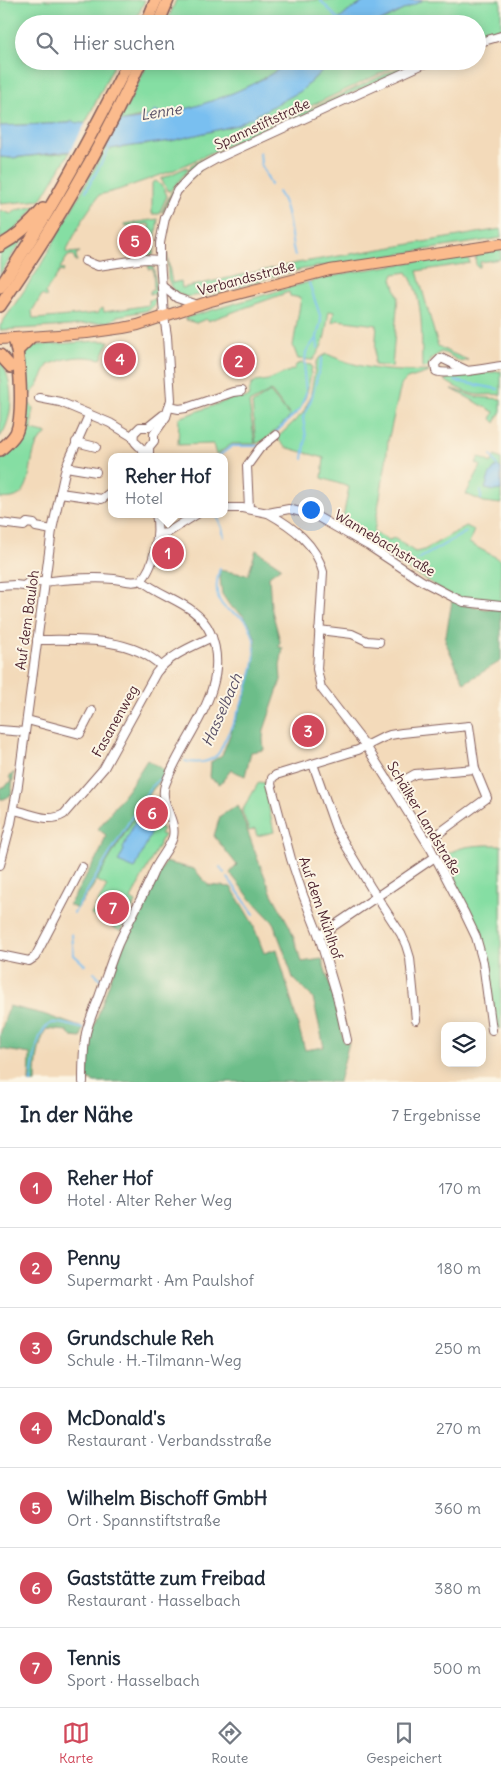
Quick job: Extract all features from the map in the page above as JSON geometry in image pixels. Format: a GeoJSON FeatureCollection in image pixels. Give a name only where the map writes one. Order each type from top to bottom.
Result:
{"type":"FeatureCollection","features":[{"type":"Feature","properties":{"kind":"highway"},"geometry":{"type":"LineString","coordinates":[[150,15],[156,0]]}},
{"type":"Feature","properties":{"kind":"highway"},"geometry":{"type":"LineString","coordinates":[[162,15],[168,0]]}},
{"type":"Feature","properties":{"kind":"highway"},"geometry":{"type":"LineString","coordinates":[[0,246],[15,238],[29,226],[63,187],[124,70]]}},
{"type":"Feature","properties":{"kind":"highway"},"geometry":{"type":"LineString","coordinates":[[0,306],[40,246],[90,159],[136,70]]}},
{"type":"Feature","properties":{"kind":"highway"},"geometry":{"type":"LineString","coordinates":[[0,287],[49,205]]}},
{"type":"Feature","properties":{"kind":"highway"},"geometry":{"type":"LineString","coordinates":[[18,350],[30,338]]}},
{"type":"Feature","properties":{"kind":"highway"},"geometry":{"type":"LineString","coordinates":[[0,450],[13,438],[20,422],[18,350],[14,339]]}},
{"type":"Feature","properties":{"kind":"highway"},"geometry":{"type":"LineString","coordinates":[[0,443],[12,427],[14,416],[14,383],[10,351],[14,339]]}},
{"type":"Feature","properties":{"kind":"highway"},"geometry":{"type":"LineString","coordinates":[[0,355],[11,367]]}},
{"type":"Feature","properties":{"kind":"main road","name":"Verbandsstraße"},"geometry":{"type":"LineString","coordinates":[[0,339],[30,338],[123,328],[138,325],[198,304],[330,270],[501,244]]}},
{"type":"Feature","properties":{"kind":"street"},"geometry":{"type":"LineString","coordinates":[[486,40],[501,36]]}},
{"type":"Feature","properties":{"kind":"street","name":"Spannstiftstraße"},"geometry":{"type":"LineString","coordinates":[[169,408],[171,387],[160,260],[162,228],[170,204],[177,191],[200,168],[410,70]]}},
{"type":"Feature","properties":{"kind":"street"},"geometry":{"type":"LineString","coordinates":[[85,261],[98,266],[144,260],[160,260]]}},
{"type":"Feature","properties":{"kind":"street"},"geometry":{"type":"LineString","coordinates":[[162,286],[177,298],[198,304]]}},
{"type":"Feature","properties":{"kind":"street"},"geometry":{"type":"LineString","coordinates":[[468,371],[501,366]]}},
{"type":"Feature","properties":{"kind":"street"},"geometry":{"type":"LineString","coordinates":[[151,431],[166,417],[169,408],[186,408],[241,391]]}},
{"type":"Feature","properties":{"kind":"street"},"geometry":{"type":"LineString","coordinates":[[39,398],[60,402],[135,433]]}},
{"type":"Feature","properties":{"kind":"street","name":"Auf dem Bauloh"},"geometry":{"type":"LineString","coordinates":[[0,865],[14,810],[52,530],[66,467],[89,415]]}},
{"type":"Feature","properties":{"kind":"street"},"geometry":{"type":"LineString","coordinates":[[145,447],[135,444],[135,433],[140,427],[151,431]]}},
{"type":"Feature","properties":{"kind":"street"},"geometry":{"type":"LineString","coordinates":[[145,447],[154,441],[151,431]]}},
{"type":"Feature","properties":{"kind":"street"},"geometry":{"type":"LineString","coordinates":[[249,509],[248,466],[260,448],[276,435]]}},
{"type":"Feature","properties":{"kind":"street"},"geometry":{"type":"LineString","coordinates":[[76,442],[96,447]]}},
{"type":"Feature","properties":{"kind":"street"},"geometry":{"type":"LineString","coordinates":[[145,447],[145,453]]}},
{"type":"Feature","properties":{"kind":"street"},"geometry":{"type":"LineString","coordinates":[[145,447],[147,453]]}},
{"type":"Feature","properties":{"kind":"street"},"geometry":{"type":"LineString","coordinates":[[66,467],[96,472]]}},
{"type":"Feature","properties":{"kind":"street"},"geometry":{"type":"LineString","coordinates":[[60,492],[102,499],[108,494]]}},
{"type":"Feature","properties":{"kind":"street","name":"Wannebachstraße"},"geometry":{"type":"LineString","coordinates":[[228,508],[249,509],[268,513],[289,509],[316,516],[453,598],[464,602],[501,606]]}},
{"type":"Feature","properties":{"kind":"street","name":"Schälker Landstraße"},"geometry":{"type":"LineString","coordinates":[[268,513],[296,531],[308,543],[320,562],[323,572],[318,669],[320,685],[366,746],[427,842],[476,937],[483,962],[492,1030]]}},
{"type":"Feature","properties":{"kind":"street"},"geometry":{"type":"LineString","coordinates":[[0,586],[24,586],[28,583],[87,578],[113,579],[136,583],[148,571],[158,534],[156,518]]}},
{"type":"Feature","properties":{"kind":"street"},"geometry":{"type":"LineString","coordinates":[[158,534],[167,533],[191,518]]}},
{"type":"Feature","properties":{"kind":"street"},"geometry":{"type":"LineString","coordinates":[[0,523],[24,526],[27,523],[52,530]]}},
{"type":"Feature","properties":{"kind":"street"},"geometry":{"type":"LineString","coordinates":[[83,1082],[86,1034],[103,985],[118,946],[158,862],[173,836],[173,829],[165,803],[164,789],[175,763],[211,694],[217,664],[212,638],[204,622],[193,612],[141,580]]}},
{"type":"Feature","properties":{"kind":"street"},"geometry":{"type":"LineString","coordinates":[[320,630],[352,634],[367,641],[379,642]]}},
{"type":"Feature","properties":{"kind":"street","name":"Fasanenweg"},"geometry":{"type":"LineString","coordinates":[[14,810],[48,819],[56,818],[73,805],[108,761],[161,666],[179,652],[212,638]]}},
{"type":"Feature","properties":{"kind":"street"},"geometry":{"type":"LineString","coordinates":[[37,640],[89,640],[124,647],[141,651],[151,656],[161,666]]}},
{"type":"Feature","properties":{"kind":"street"},"geometry":{"type":"LineString","coordinates":[[27,720],[80,734],[92,711]]}},
{"type":"Feature","properties":{"kind":"street"},"geometry":{"type":"LineString","coordinates":[[416,1020],[410,958],[406,945],[336,830],[313,764],[402,732],[468,726],[475,769],[487,798],[427,842]]}},
{"type":"Feature","properties":{"kind":"street"},"geometry":{"type":"LineString","coordinates":[[0,730],[25,732]]}},
{"type":"Feature","properties":{"kind":"street","name":"Auf dem Mühlhof"},"geometry":{"type":"LineString","coordinates":[[313,764],[276,775],[272,778],[271,784],[291,859],[338,996],[347,1040]]}},
{"type":"Feature","properties":{"kind":"street"},"geometry":{"type":"LineString","coordinates":[[392,787],[415,774],[475,769]]}},
{"type":"Feature","properties":{"kind":"street"},"geometry":{"type":"LineString","coordinates":[[319,936],[435,857]]}},
{"type":"Feature","properties":{"kind":"street"},"geometry":{"type":"LineString","coordinates":[[0,955],[28,962],[35,957],[82,867]]}},
{"type":"Feature","properties":{"kind":"green space"},"geometry":{"type":"Polygon","coordinates":[[[0,0],[145,0],[138,15],[15,15],[15,70],[112,70],[85,124],[72,121],[69,123],[0,126],[0,0]]]}},
{"type":"Feature","properties":{"kind":"green space"},"geometry":{"type":"Polygon","coordinates":[[[176,0],[367,0],[344,15],[170,15],[176,0]]]}},
{"type":"Feature","properties":{"kind":"green space"},"geometry":{"type":"Polygon","coordinates":[[[423,0],[501,0],[501,28],[486,32],[486,15],[393,15],[423,0]]]}},
{"type":"Feature","properties":{"kind":"green space"},"geometry":{"type":"Polygon","coordinates":[[[145,70],[278,70],[261,80],[215,100],[165,115],[150,115],[119,122],[145,70]]]}},
{"type":"Feature","properties":{"kind":"green space"},"geometry":{"type":"Polygon","coordinates":[[[323,70],[388,70],[172,171],[99,195],[84,217],[66,251],[67,253],[80,252],[76,254],[77,261],[75,261],[73,255],[68,256],[60,268],[64,270],[63,272],[60,271],[45,293],[46,297],[42,295],[32,311],[33,318],[37,319],[99,313],[99,310],[103,308],[104,312],[149,305],[149,300],[155,299],[155,294],[150,294],[150,291],[154,290],[153,269],[149,269],[148,264],[154,269],[156,291],[155,302],[149,310],[118,316],[111,321],[69,326],[0,330],[0,326],[38,270],[106,147],[109,149],[171,141],[237,125],[301,91],[323,70]]]}},
{"type":"Feature","properties":{"kind":"green space"},"geometry":{"type":"Polygon","coordinates":[[[394,70],[402,70],[216,156],[171,196],[163,213],[171,193],[189,171],[191,165],[394,70]]]}},
{"type":"Feature","properties":{"kind":"green space"},"geometry":{"type":"Polygon","coordinates":[[[70,152],[41,200],[0,204],[0,157],[12,158],[70,152]]]}},
{"type":"Feature","properties":{"kind":"green space"},"geometry":{"type":"Polygon","coordinates":[[[187,167],[188,170],[168,191],[161,179],[187,167]]]}},
{"type":"Feature","properties":{"kind":"green space"},"geometry":{"type":"Polygon","coordinates":[[[156,181],[164,188],[167,196],[159,214],[152,214],[152,183],[156,181]]]}},
{"type":"Feature","properties":{"kind":"green space"},"geometry":{"type":"Polygon","coordinates":[[[37,206],[14,231],[0,239],[0,210],[11,214],[17,210],[37,206]]]}},
{"type":"Feature","properties":{"kind":"green space"},"geometry":{"type":"Polygon","coordinates":[[[158,219],[153,255],[148,256],[151,235],[149,224],[124,226],[124,224],[158,219]]]}},
{"type":"Feature","properties":{"kind":"green space"},"geometry":{"type":"Polygon","coordinates":[[[32,226],[3,269],[0,275],[0,249],[32,226]]]}},
{"type":"Feature","properties":{"kind":"green space"},"geometry":{"type":"Polygon","coordinates":[[[501,229],[501,238],[304,269],[218,293],[185,297],[174,291],[168,279],[167,254],[172,283],[181,281],[182,288],[297,263],[501,229]]]}},
{"type":"Feature","properties":{"kind":"green space"},"geometry":{"type":"Polygon","coordinates":[[[501,248],[501,259],[480,262],[480,267],[477,267],[476,259],[480,251],[501,248]]]}},
{"type":"Feature","properties":{"kind":"green space"},"geometry":{"type":"Polygon","coordinates":[[[462,254],[467,255],[470,263],[417,271],[438,346],[468,360],[461,362],[441,352],[431,359],[428,367],[422,368],[421,318],[417,294],[407,272],[394,274],[392,279],[398,297],[392,367],[374,365],[377,325],[337,320],[332,323],[334,312],[329,311],[325,336],[318,353],[313,360],[298,359],[293,346],[301,298],[290,296],[289,292],[208,321],[206,319],[196,323],[185,318],[312,281],[352,272],[462,254]]]}},
{"type":"Feature","properties":{"kind":"green space"},"geometry":{"type":"Polygon","coordinates":[[[109,341],[101,359],[74,358],[48,365],[37,387],[28,397],[29,403],[33,408],[32,430],[48,434],[40,440],[35,449],[25,488],[20,494],[12,498],[0,498],[0,459],[10,448],[17,436],[22,424],[24,411],[25,398],[21,356],[29,346],[109,341]]]}},
{"type":"Feature","properties":{"kind":"green space"},"geometry":{"type":"Polygon","coordinates":[[[327,354],[352,364],[377,369],[429,371],[407,379],[401,385],[388,441],[374,532],[389,540],[394,538],[415,552],[424,550],[466,526],[474,530],[469,543],[501,560],[501,603],[486,603],[453,596],[337,527],[343,518],[349,487],[322,478],[324,458],[285,447],[277,438],[303,413],[310,398],[316,363],[319,358],[327,354]]]}},
{"type":"Feature","properties":{"kind":"green space"},"geometry":{"type":"Polygon","coordinates":[[[0,360],[8,378],[11,398],[8,419],[0,437],[0,360]]]}},
{"type":"Feature","properties":{"kind":"green space"},"geometry":{"type":"Polygon","coordinates":[[[301,363],[311,365],[312,367],[304,400],[292,418],[271,391],[249,403],[255,444],[232,444],[219,453],[215,453],[213,444],[178,445],[179,418],[237,397],[241,399],[248,397],[251,385],[255,382],[268,380],[294,369],[296,365],[301,363]]]}},
{"type":"Feature","properties":{"kind":"green space"},"geometry":{"type":"Polygon","coordinates":[[[501,371],[501,395],[471,394],[444,380],[448,378],[501,371]]]}},
{"type":"Feature","properties":{"kind":"green space"},"geometry":{"type":"Polygon","coordinates":[[[452,389],[476,397],[501,399],[501,411],[495,423],[491,419],[494,412],[452,389]]]}},
{"type":"Feature","properties":{"kind":"green space"},"geometry":{"type":"Polygon","coordinates":[[[270,392],[290,417],[266,439],[256,444],[252,404],[270,392]]]}},
{"type":"Feature","properties":{"kind":"green space"},"geometry":{"type":"Polygon","coordinates":[[[495,456],[501,459],[501,504],[484,502],[466,494],[481,466],[476,463],[479,457],[491,463],[495,456]]]}},
{"type":"Feature","properties":{"kind":"green space"},"geometry":{"type":"Polygon","coordinates":[[[256,550],[281,567],[269,576],[271,607],[280,641],[279,647],[283,648],[280,666],[281,680],[264,730],[264,750],[251,752],[245,776],[231,770],[220,784],[210,778],[211,762],[222,755],[245,697],[254,666],[256,640],[250,625],[243,615],[230,606],[222,594],[219,570],[248,575],[256,550]]]}},
{"type":"Feature","properties":{"kind":"green space"},"geometry":{"type":"Polygon","coordinates":[[[452,601],[486,609],[501,608],[501,661],[464,683],[445,641],[452,601]]]}},
{"type":"Feature","properties":{"kind":"green space"},"geometry":{"type":"Polygon","coordinates":[[[147,760],[166,771],[163,778],[153,789],[77,909],[69,905],[101,850],[106,835],[98,829],[129,788],[147,760]]]}},
{"type":"Feature","properties":{"kind":"green space"},"geometry":{"type":"Polygon","coordinates":[[[14,772],[11,795],[0,799],[0,789],[12,781],[9,777],[14,772]]]}},
{"type":"Feature","properties":{"kind":"green space"},"geometry":{"type":"Polygon","coordinates":[[[259,782],[264,783],[274,832],[257,836],[255,829],[249,831],[242,811],[259,782]]]}},
{"type":"Feature","properties":{"kind":"green space"},"geometry":{"type":"Polygon","coordinates":[[[238,805],[258,860],[272,894],[290,927],[302,962],[322,959],[337,1009],[344,1043],[349,1042],[339,1082],[95,1082],[87,1079],[90,1037],[122,948],[165,862],[194,869],[208,885],[231,887],[252,922],[264,953],[277,949],[305,1050],[324,1047],[313,998],[293,978],[273,922],[230,873],[237,865],[214,836],[220,816],[238,805]]]}},
{"type":"Feature","properties":{"kind":"green space"},"geometry":{"type":"Polygon","coordinates":[[[135,817],[145,822],[146,820],[163,829],[160,834],[164,835],[131,899],[136,902],[120,931],[91,915],[107,886],[96,880],[135,817]]]}},
{"type":"Feature","properties":{"kind":"green space"},"geometry":{"type":"Polygon","coordinates":[[[501,845],[501,1029],[496,1027],[491,985],[479,931],[464,900],[440,859],[462,848],[501,845]]]}},
{"type":"Feature","properties":{"kind":"green space"},"geometry":{"type":"Polygon","coordinates":[[[9,1006],[43,1014],[83,1028],[81,1038],[72,1037],[67,1031],[46,1029],[38,1055],[36,1082],[29,1082],[30,1054],[0,1049],[0,1035],[9,1006]]]}},
{"type":"Feature","properties":{"kind":"water"},"geometry":{"type":"Polygon","coordinates":[[[367,0],[423,0],[393,15],[344,15],[367,0]]]}},
{"type":"Feature","properties":{"kind":"water"},"geometry":{"type":"Polygon","coordinates":[[[323,70],[301,91],[237,125],[171,141],[109,149],[106,147],[12,158],[0,157],[0,126],[69,123],[72,121],[77,123],[120,122],[148,117],[155,110],[165,115],[230,94],[276,71],[323,70]]]}},
{"type":"Feature","properties":{"kind":"water"},"geometry":{"type":"Polygon","coordinates":[[[497,465],[501,469],[501,490],[485,489],[489,476],[497,465]]]}},
{"type":"Feature","properties":{"kind":"water"},"geometry":{"type":"Polygon","coordinates":[[[135,821],[153,829],[135,869],[118,862],[135,821]]]}},
{"type":"Feature","properties":{"kind":"pier"},"geometry":{"type":"Polygon","coordinates":[[[120,119],[104,150],[68,155],[87,121],[120,119]]]}},
{"type":"Feature","properties":{"kind":"waterway"},"geometry":{"type":"LineString","coordinates":[[320,0],[334,15]]}},
{"type":"Feature","properties":{"kind":"waterway","name":"Hasselbach"},"geometry":{"type":"LineString","coordinates":[[254,114],[256,126]]}},
{"type":"Feature","properties":{"kind":"waterway"},"geometry":{"type":"LineString","coordinates":[[86,191],[110,147]]}},
{"type":"Feature","properties":{"kind":"waterway","name":"Hasselbach"},"geometry":{"type":"LineString","coordinates":[[260,152],[261,164],[271,185]]}},
{"type":"Feature","properties":{"kind":"waterway","name":"Hasselbach"},"geometry":{"type":"LineString","coordinates":[[278,192],[288,215],[295,256]]}},
{"type":"Feature","properties":{"kind":"waterway","name":"Hasselbach"},"geometry":{"type":"LineString","coordinates":[[276,432],[300,409],[306,393],[304,374],[306,352],[317,337],[321,321],[309,283]]}},
{"type":"Feature","properties":{"kind":"waterway","name":"Hasselbach"},"geometry":{"type":"LineString","coordinates":[[317,338],[318,348]]}},
{"type":"Feature","properties":{"kind":"waterway"},"geometry":{"type":"LineString","coordinates":[[303,459],[306,437],[303,418],[312,397],[322,358]]}},
{"type":"Feature","properties":{"kind":"waterway"},"geometry":{"type":"LineString","coordinates":[[455,381],[498,389]]}},
{"type":"Feature","properties":{"kind":"waterway","name":"Hasselbach"},"geometry":{"type":"LineString","coordinates":[[222,453],[232,446],[259,446]]}},
{"type":"Feature","properties":{"kind":"waterway"},"geometry":{"type":"LineString","coordinates":[[491,455],[497,465]]}},
{"type":"Feature","properties":{"kind":"waterway"},"geometry":{"type":"LineString","coordinates":[[481,491],[481,499]]}},
{"type":"Feature","properties":{"kind":"waterway","name":"Hasselbach"},"geometry":{"type":"LineString","coordinates":[[218,518],[224,537]]}},
{"type":"Feature","properties":{"kind":"waterway"},"geometry":{"type":"LineString","coordinates":[[417,560],[466,532]]}},
{"type":"Feature","properties":{"kind":"waterway","name":"Hasselbach"},"geometry":{"type":"LineString","coordinates":[[185,761],[197,763],[206,761],[214,758],[218,753],[243,701],[252,672],[255,644],[252,633],[244,618],[221,604],[217,584],[220,568]]}},
{"type":"Feature","properties":{"kind":"waterway","name":"Hasselbach"},"geometry":{"type":"LineString","coordinates":[[140,803],[152,786],[162,777]]}},
{"type":"Feature","properties":{"kind":"waterway","name":"Hasselbach"},"geometry":{"type":"LineString","coordinates":[[74,913],[133,815]]}},
{"type":"Feature","properties":{"kind":"waterway"},"geometry":{"type":"LineString","coordinates":[[220,867],[224,873]]}},
{"type":"Feature","properties":{"kind":"waterway"},"geometry":{"type":"LineString","coordinates":[[228,878],[254,914]]}},
{"type":"Feature","properties":{"kind":"waterway","name":"Hasselbach"},"geometry":{"type":"LineString","coordinates":[[72,934],[74,955],[85,965]]}},
{"type":"Feature","properties":{"kind":"waterway","name":"Hasselbach"},"geometry":{"type":"LineString","coordinates":[[94,972],[101,981]]}},
{"type":"Feature","properties":{"kind":"waterway","name":"Hasselbach"},"geometry":{"type":"LineString","coordinates":[[31,1082],[36,1048],[47,1026],[57,1023],[84,1029]]}},
{"type":"Feature","properties":{"kind":"place","name":"Wilhelm Bischoff GmbH"},"geometry":{"type":"Point","coordinates":[135,241]}},
{"type":"Feature","properties":{"kind":"place","name":"McDonald's"},"geometry":{"type":"Point","coordinates":[120,359]}},
{"type":"Feature","properties":{"kind":"place","name":"Penny"},"geometry":{"type":"Point","coordinates":[239,361]}},
{"type":"Feature","properties":{"kind":"place","name":"Reher Hof"},"geometry":{"type":"Point","coordinates":[168,553]}},
{"type":"Feature","properties":{"kind":"place","name":"Grundschule Reh"},"geometry":{"type":"Point","coordinates":[308,731]}},
{"type":"Feature","properties":{"kind":"place","name":"Gaststätte zum Freibad"},"geometry":{"type":"Point","coordinates":[152,813]}},
{"type":"Feature","properties":{"kind":"place","name":"Tennis"},"geometry":{"type":"Point","coordinates":[113,908]}},
{"type":"Feature","properties":{"kind":"water label","name":"Lenne"},"geometry":{"type":"Point","coordinates":[161,112]}}]}
